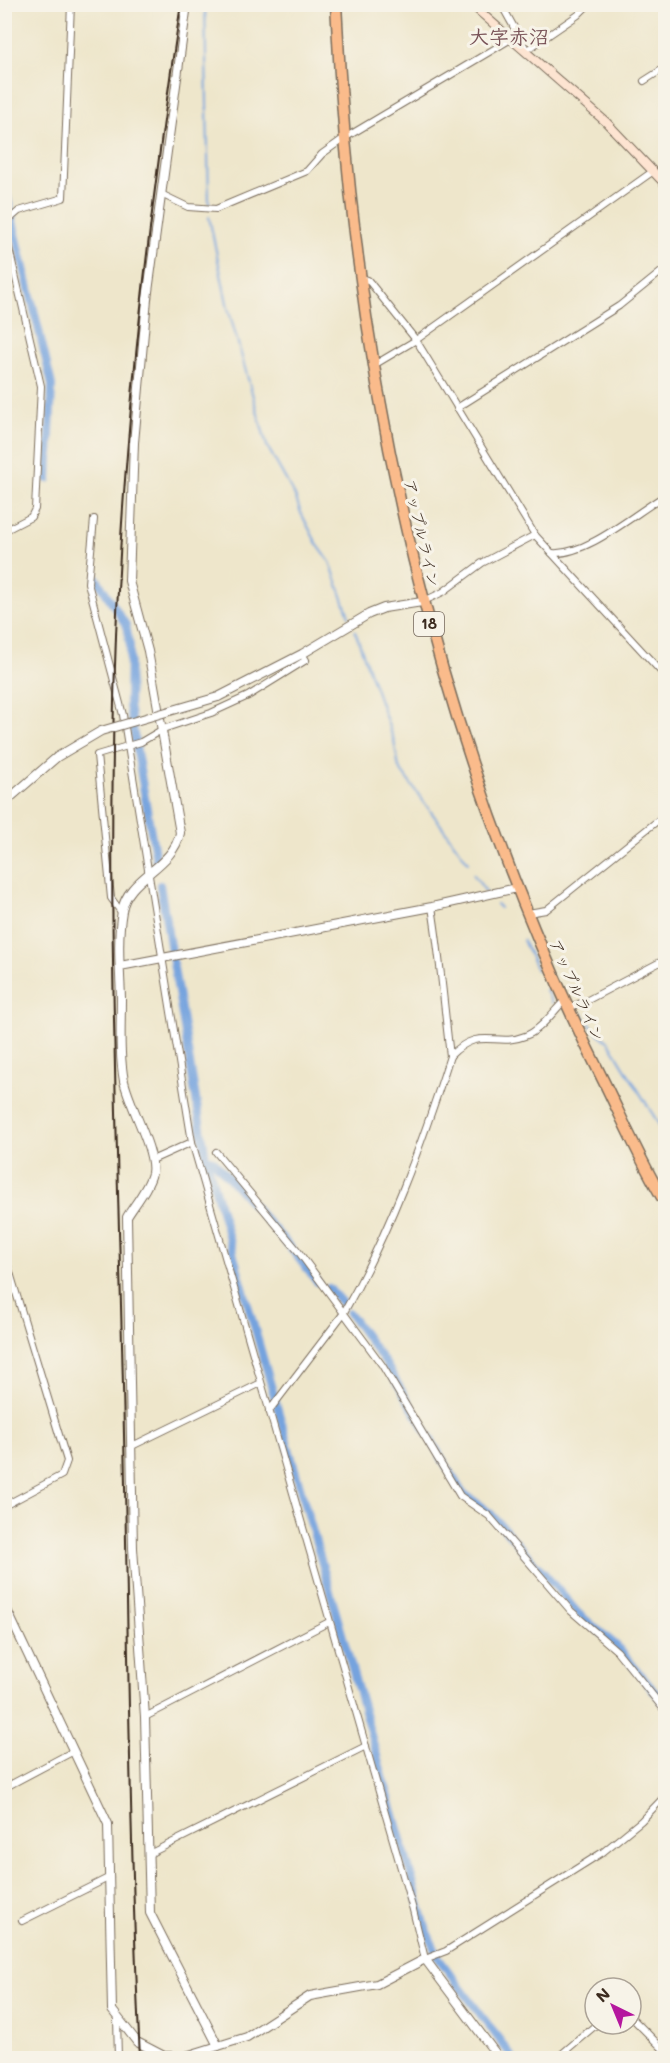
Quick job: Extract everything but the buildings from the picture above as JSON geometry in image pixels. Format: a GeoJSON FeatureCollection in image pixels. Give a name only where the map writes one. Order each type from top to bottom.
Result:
{"type":"FeatureCollection","features":[{"type":"Feature","properties":{"kind":"highway","name":"アップルライン"},"geometry":{"type":"LineString","coordinates":[[336,4],[344,140],[359,277],[402,518],[422,602],[469,754],[527,913],[565,1004],[666,1204]]}},
{"type":"Feature","properties":{"kind":"main road"},"geometry":{"type":"LineString","coordinates":[[471,4],[606,122],[666,185]]}},
{"type":"Feature","properties":{"kind":"street"},"geometry":{"type":"LineString","coordinates":[[4,531],[31,517],[35,509],[41,386],[5,224],[19,211],[63,198],[70,4]]}},
{"type":"Feature","properties":{"kind":"street"},"geometry":{"type":"LineString","coordinates":[[188,4],[147,299],[135,432],[129,581],[142,626],[163,729],[180,833],[176,849],[125,899],[121,912],[120,966],[122,1067],[125,1085],[152,1160],[152,1174],[127,1217],[133,1548],[145,1717],[150,1913],[218,2046]]}},
{"type":"Feature","properties":{"kind":"street"},"geometry":{"type":"LineString","coordinates":[[501,4],[528,52],[578,15],[589,4]]}},
{"type":"Feature","properties":{"kind":"street"},"geometry":{"type":"LineString","coordinates":[[161,194],[188,207],[216,209],[308,171],[322,154],[511,39]]}},
{"type":"Feature","properties":{"kind":"street"},"geometry":{"type":"LineString","coordinates":[[644,81],[666,67]]}},
{"type":"Feature","properties":{"kind":"street"},"geometry":{"type":"LineString","coordinates":[[373,365],[416,340],[654,174],[666,169]]}},
{"type":"Feature","properties":{"kind":"street"},"geometry":{"type":"LineString","coordinates":[[457,408],[619,306],[666,268]]}},
{"type":"Feature","properties":{"kind":"street"},"geometry":{"type":"LineString","coordinates":[[359,277],[368,280],[416,340],[535,535],[666,677]]}},
{"type":"Feature","properties":{"kind":"street"},"geometry":{"type":"LineString","coordinates":[[551,553],[564,555],[583,547],[666,495]]}},
{"type":"Feature","properties":{"kind":"street"},"geometry":{"type":"LineString","coordinates":[[94,519],[88,583],[129,744],[165,959],[192,1142],[261,1383],[271,1409],[425,1959],[499,2058]]}},
{"type":"Feature","properties":{"kind":"street"},"geometry":{"type":"LineString","coordinates":[[4,803],[57,758],[101,731],[218,697],[302,654],[369,614],[384,608],[422,602],[443,592],[482,563],[535,535]]}},
{"type":"Feature","properties":{"kind":"street"},"geometry":{"type":"LineString","coordinates":[[121,912],[111,898],[97,755],[141,742],[163,729],[211,713],[248,696],[306,660],[302,654]]}},
{"type":"Feature","properties":{"kind":"street"},"geometry":{"type":"LineString","coordinates":[[527,913],[546,910],[666,814]]}},
{"type":"Feature","properties":{"kind":"street"},"geometry":{"type":"LineString","coordinates":[[120,966],[178,957],[517,888]]}},
{"type":"Feature","properties":{"kind":"street"},"geometry":{"type":"LineString","coordinates":[[271,1409],[343,1314],[382,1235],[428,1124],[450,1056],[444,1013],[442,964],[432,907]]}},
{"type":"Feature","properties":{"kind":"street"},"geometry":{"type":"LineString","coordinates":[[450,1056],[475,1038],[524,1037],[534,1032],[565,1004],[584,1002],[666,959]]}},
{"type":"Feature","properties":{"kind":"street"},"geometry":{"type":"LineString","coordinates":[[152,1160],[192,1142]]}},
{"type":"Feature","properties":{"kind":"street"},"geometry":{"type":"LineString","coordinates":[[216,1152],[298,1251],[382,1365],[460,1496],[489,1516],[572,1611],[618,1651],[666,1712]]}},
{"type":"Feature","properties":{"kind":"street"},"geometry":{"type":"LineString","coordinates":[[4,1253],[67,1461],[62,1475],[4,1506]]}},
{"type":"Feature","properties":{"kind":"street"},"geometry":{"type":"LineString","coordinates":[[132,1446],[261,1383]]}},
{"type":"Feature","properties":{"kind":"street"},"geometry":{"type":"LineString","coordinates":[[4,1604],[108,1824],[112,2010],[137,2042],[164,2057],[186,2056],[247,2037],[310,1996],[377,1984],[425,1959],[434,1958],[603,1852],[641,1821],[666,1795]]}},
{"type":"Feature","properties":{"kind":"street"},"geometry":{"type":"LineString","coordinates":[[145,1717],[329,1622]]}},
{"type":"Feature","properties":{"kind":"street"},"geometry":{"type":"LineString","coordinates":[[149,1854],[366,1746]]}},
{"type":"Feature","properties":{"kind":"street"},"geometry":{"type":"LineString","coordinates":[[4,1788],[72,1752]]}},
{"type":"Feature","properties":{"kind":"street"},"geometry":{"type":"LineString","coordinates":[[22,1921],[110,1877]]}},
{"type":"Feature","properties":{"kind":"street"},"geometry":{"type":"LineString","coordinates":[[117,2018],[118,2058]]}},
{"type":"Feature","properties":{"kind":"street"},"geometry":{"type":"LineString","coordinates":[[643,2029],[666,2052]]}},
{"type":"Feature","properties":{"kind":"street"},"geometry":{"type":"LineString","coordinates":[[557,2058],[583,2036]]}},
{"type":"Feature","properties":{"kind":"street"},"geometry":{"type":"LineString","coordinates":[[4,2053],[8,2058]]}},
{"type":"Feature","properties":{"kind":"waterway"},"geometry":{"type":"LineString","coordinates":[[205,4],[209,204]]}},
{"type":"Feature","properties":{"kind":"waterway"},"geometry":{"type":"LineString","coordinates":[[4,184],[52,385],[48,479]]}},
{"type":"Feature","properties":{"kind":"waterway"},"geometry":{"type":"LineString","coordinates":[[209,217],[228,308],[267,446],[295,496],[317,544],[330,562],[349,616]]}},
{"type":"Feature","properties":{"kind":"waterway"},"geometry":{"type":"LineString","coordinates":[[97,579],[126,625],[130,646],[129,706],[156,860]]}},
{"type":"Feature","properties":{"kind":"waterway"},"geometry":{"type":"LineString","coordinates":[[355,631],[394,741],[399,768],[468,862]]}},
{"type":"Feature","properties":{"kind":"waterway"},"geometry":{"type":"LineString","coordinates":[[473,874],[486,892]]}},
{"type":"Feature","properties":{"kind":"waterway"},"geometry":{"type":"LineString","coordinates":[[160,885],[206,1158],[428,1934],[440,1960],[513,2058]]}},
{"type":"Feature","properties":{"kind":"waterway"},"geometry":{"type":"LineString","coordinates":[[496,904],[500,908]]}},
{"type":"Feature","properties":{"kind":"waterway"},"geometry":{"type":"LineString","coordinates":[[523,940],[537,970]]}},
{"type":"Feature","properties":{"kind":"waterway"},"geometry":{"type":"LineString","coordinates":[[546,990],[552,1003]]}},
{"type":"Feature","properties":{"kind":"waterway"},"geometry":{"type":"LineString","coordinates":[[582,1014],[595,1031],[609,1042],[666,1136]]}},
{"type":"Feature","properties":{"kind":"waterway"},"geometry":{"type":"LineString","coordinates":[[206,1158],[213,1160],[285,1241],[317,1282]]}},
{"type":"Feature","properties":{"kind":"waterway"},"geometry":{"type":"LineString","coordinates":[[329,1288],[343,1304]]}},
{"type":"Feature","properties":{"kind":"waterway"},"geometry":{"type":"LineString","coordinates":[[349,1313],[386,1364],[462,1492],[490,1513],[533,1561]]}},
{"type":"Feature","properties":{"kind":"waterway"},"geometry":{"type":"LineString","coordinates":[[537,1565],[578,1613],[616,1645],[666,1705]]}},
{"type":"Feature","properties":{"kind":"railway"},"geometry":{"type":"LineString","coordinates":[[140,2058],[131,1806],[113,988],[112,789],[118,590],[134,370],[160,150],[181,4]]}},
{"type":"Feature","properties":{"kind":"district","name":"大字赤沼"},"geometry":{"type":"Point","coordinates":[509,37]}}]}
